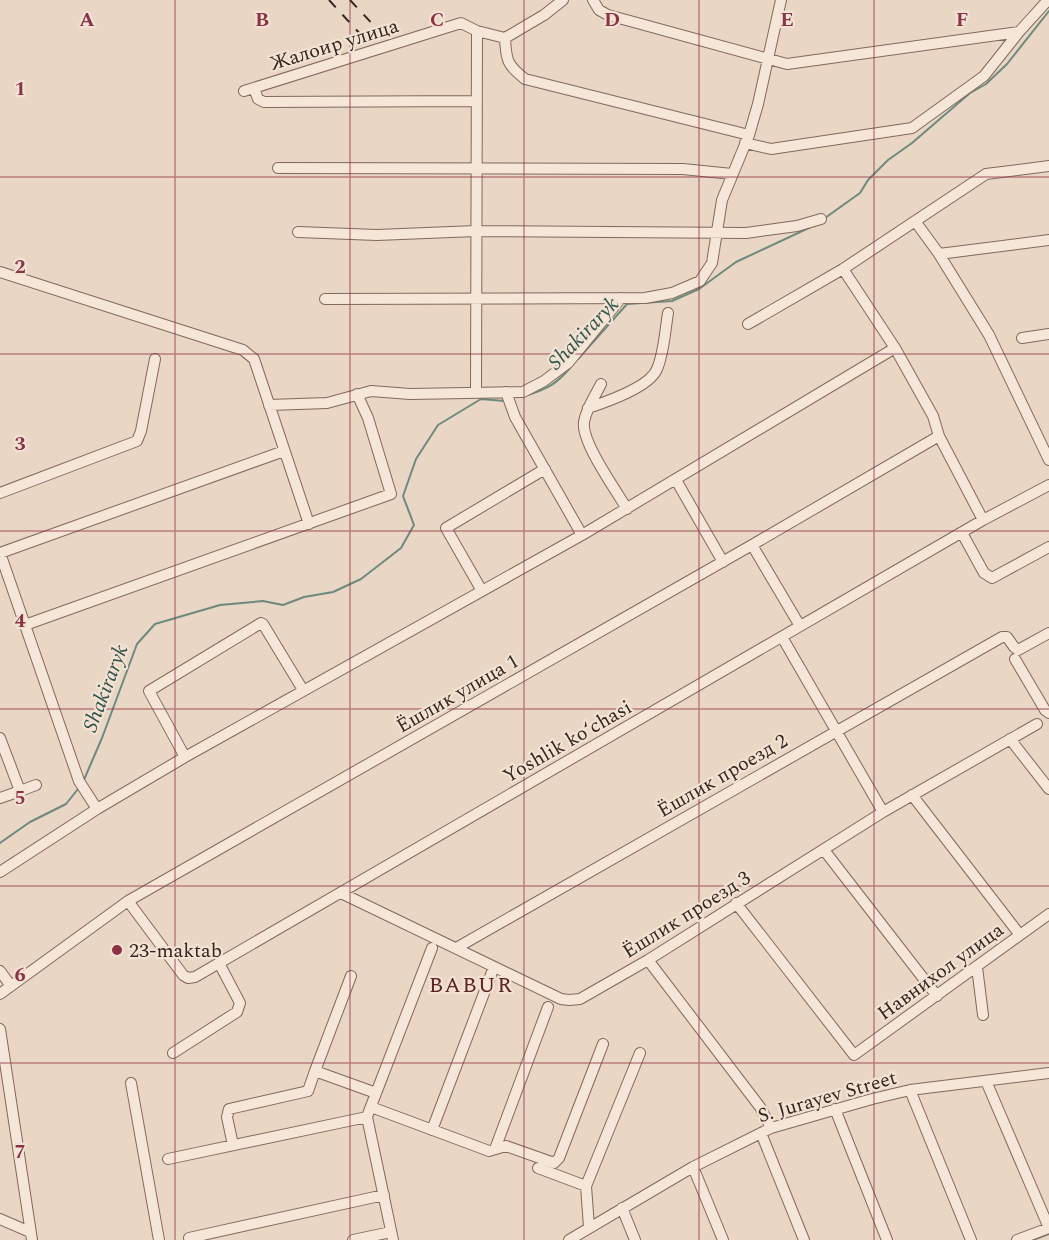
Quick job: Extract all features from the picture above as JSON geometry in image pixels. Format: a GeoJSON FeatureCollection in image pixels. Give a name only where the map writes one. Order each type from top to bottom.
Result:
{"type":"FeatureCollection","features":[{"type":"Feature","properties":{"kind":"street"},"geometry":{"type":"LineString","coordinates":[[563,0],[544,15],[505,38],[506,59],[512,70],[525,79],[747,139],[771,149],[912,128],[984,76],[1048,0]]}},
{"type":"Feature","properties":{"kind":"street"},"geometry":{"type":"LineString","coordinates":[[593,0],[599,10],[608,15],[787,64],[1019,32]]}},
{"type":"Feature","properties":{"kind":"street"},"geometry":{"type":"LineString","coordinates":[[325,299],[645,298],[672,293],[700,281],[712,263],[722,200],[747,139],[781,0]]}},
{"type":"Feature","properties":{"kind":"street","name":"Жалоир улица"},"geometry":{"type":"LineString","coordinates":[[476,101],[264,102],[249,90],[461,23],[477,31],[505,38]]}},
{"type":"Feature","properties":{"kind":"street"},"geometry":{"type":"LineString","coordinates":[[476,391],[477,31]]}},
{"type":"Feature","properties":{"kind":"street"},"geometry":{"type":"LineString","coordinates":[[748,324],[843,269],[986,174],[1049,166]]}},
{"type":"Feature","properties":{"kind":"street"},"geometry":{"type":"LineString","coordinates":[[278,168],[683,169],[732,174]]}},
{"type":"Feature","properties":{"kind":"street"},"geometry":{"type":"LineString","coordinates":[[298,232],[404,235],[476,231],[746,233],[797,226],[821,219]]}},
{"type":"Feature","properties":{"kind":"street"},"geometry":{"type":"LineString","coordinates":[[915,221],[939,254],[988,335],[1049,460]]}},
{"type":"Feature","properties":{"kind":"street"},"geometry":{"type":"LineString","coordinates":[[939,254],[1049,240]]}},
{"type":"Feature","properties":{"kind":"street"},"geometry":{"type":"LineString","coordinates":[[843,269],[895,348],[933,416],[939,436],[983,519]]}},
{"type":"Feature","properties":{"kind":"street"},"geometry":{"type":"LineString","coordinates":[[0,272],[243,350],[254,359],[309,524]]}},
{"type":"Feature","properties":{"kind":"street"},"geometry":{"type":"LineString","coordinates":[[269,405],[327,403],[371,391],[410,394],[476,391],[508,398],[544,381],[568,363],[621,298]]}},
{"type":"Feature","properties":{"kind":"street"},"geometry":{"type":"LineString","coordinates":[[588,408],[611,399],[651,378],[657,372],[668,313]]}},
{"type":"Feature","properties":{"kind":"street"},"geometry":{"type":"LineString","coordinates":[[1022,338],[1049,334]]}},
{"type":"Feature","properties":{"kind":"street"},"geometry":{"type":"LineString","coordinates":[[0,872],[97,809],[185,757],[582,535],[895,348]]}},
{"type":"Feature","properties":{"kind":"street"},"geometry":{"type":"LineString","coordinates":[[0,494],[137,441],[155,359]]}},
{"type":"Feature","properties":{"kind":"street"},"geometry":{"type":"LineString","coordinates":[[601,384],[588,408],[584,423],[586,440],[627,509]]}},
{"type":"Feature","properties":{"kind":"street"},"geometry":{"type":"LineString","coordinates":[[25,625],[392,494],[368,418],[357,394]]}},
{"type":"Feature","properties":{"kind":"street"},"geometry":{"type":"LineString","coordinates":[[508,398],[516,417],[582,535]]}},
{"type":"Feature","properties":{"kind":"street","name":"Ёшлик улица 1"},"geometry":{"type":"LineString","coordinates":[[0,994],[128,901],[723,562],[939,436]]}},
{"type":"Feature","properties":{"kind":"street"},"geometry":{"type":"LineString","coordinates":[[97,809],[82,786],[0,553],[284,451]]}},
{"type":"Feature","properties":{"kind":"street"},"geometry":{"type":"LineString","coordinates":[[482,591],[446,528],[545,469]]}},
{"type":"Feature","properties":{"kind":"street"},"geometry":{"type":"LineString","coordinates":[[676,480],[723,562]]}},
{"type":"Feature","properties":{"kind":"street","name":"Yoshlik koʻchasi"},"geometry":{"type":"LineString","coordinates":[[128,901],[183,975],[188,978],[195,977],[983,519],[1049,485]]}},
{"type":"Feature","properties":{"kind":"street"},"geometry":{"type":"LineString","coordinates":[[962,533],[984,573],[992,578],[1049,547]]}},
{"type":"Feature","properties":{"kind":"street"},"geometry":{"type":"LineString","coordinates":[[752,545],[800,626]]}},
{"type":"Feature","properties":{"kind":"street"},"geometry":{"type":"LineString","coordinates":[[185,757],[149,691],[261,623],[303,690]]}},
{"type":"Feature","properties":{"kind":"street","name":"Ёшлик проезд 2"},"geometry":{"type":"LineString","coordinates":[[458,948],[1005,636],[1018,650],[1049,633]]}},
{"type":"Feature","properties":{"kind":"street"},"geometry":{"type":"LineString","coordinates":[[782,637],[883,812]]}},
{"type":"Feature","properties":{"kind":"street"},"geometry":{"type":"LineString","coordinates":[[1015,659],[1049,713]]}},
{"type":"Feature","properties":{"kind":"street","name":"Ёшлик проезд 3"},"geometry":{"type":"LineString","coordinates":[[341,893],[561,999],[580,999],[648,960],[883,812],[1037,724]]}},
{"type":"Feature","properties":{"kind":"street"},"geometry":{"type":"LineString","coordinates":[[0,738],[20,791]]}},
{"type":"Feature","properties":{"kind":"street"},"geometry":{"type":"LineString","coordinates":[[1010,739],[1049,789]]}},
{"type":"Feature","properties":{"kind":"street"},"geometry":{"type":"LineString","coordinates":[[0,798],[36,785]]}},
{"type":"Feature","properties":{"kind":"street"},"geometry":{"type":"LineString","coordinates":[[912,795],[1020,934]]}},
{"type":"Feature","properties":{"kind":"street"},"geometry":{"type":"LineString","coordinates":[[824,850],[937,996]]}},
{"type":"Feature","properties":{"kind":"street","name":"Навнихол улица"},"geometry":{"type":"LineString","coordinates":[[736,903],[852,1055],[857,1055],[1020,934],[1048,916]]}},
{"type":"Feature","properties":{"kind":"street"},"geometry":{"type":"LineString","coordinates":[[353,1240],[392,1236],[369,1112],[432,948]]}},
{"type":"Feature","properties":{"kind":"street"},"geometry":{"type":"LineString","coordinates":[[648,960],[760,1107],[766,1131],[804,1240]]}},
{"type":"Feature","properties":{"kind":"street"},"geometry":{"type":"LineString","coordinates":[[173,1053],[240,1008],[219,963]]}},
{"type":"Feature","properties":{"kind":"street"},"geometry":{"type":"LineString","coordinates":[[977,967],[983,1015]]}},
{"type":"Feature","properties":{"kind":"street"},"geometry":{"type":"LineString","coordinates":[[0,971],[11,986]]}},
{"type":"Feature","properties":{"kind":"street"},"geometry":{"type":"LineString","coordinates":[[432,1130],[492,972]]}},
{"type":"Feature","properties":{"kind":"street"},"geometry":{"type":"LineString","coordinates":[[233,1145],[226,1117],[229,1109],[308,1091],[351,976]]}},
{"type":"Feature","properties":{"kind":"street"},"geometry":{"type":"LineString","coordinates":[[495,1149],[548,1007]]}},
{"type":"Feature","properties":{"kind":"street"},"geometry":{"type":"LineString","coordinates":[[0,1029],[31,1236]]}},
{"type":"Feature","properties":{"kind":"street"},"geometry":{"type":"LineString","coordinates":[[168,1159],[369,1112],[432,1130],[489,1151],[506,1146],[549,1162],[558,1161],[603,1044]]}},
{"type":"Feature","properties":{"kind":"street"},"geometry":{"type":"LineString","coordinates":[[589,1227],[586,1186],[640,1053]]}},
{"type":"Feature","properties":{"kind":"street"},"geometry":{"type":"LineString","coordinates":[[315,1071],[376,1093]]}},
{"type":"Feature","properties":{"kind":"street","name":"S. Jurayev Street"},"geometry":{"type":"LineString","coordinates":[[569,1240],[693,1167],[766,1131],[835,1109],[910,1090],[1049,1073]]}},
{"type":"Feature","properties":{"kind":"street"},"geometry":{"type":"LineString","coordinates":[[986,1080],[1049,1228],[1017,1240]]}},
{"type":"Feature","properties":{"kind":"street"},"geometry":{"type":"LineString","coordinates":[[131,1083],[159,1240]]}},
{"type":"Feature","properties":{"kind":"street"},"geometry":{"type":"LineString","coordinates":[[910,1090],[971,1240]]}},
{"type":"Feature","properties":{"kind":"street"},"geometry":{"type":"LineString","coordinates":[[0,1109],[12,1114]]}},
{"type":"Feature","properties":{"kind":"street"},"geometry":{"type":"LineString","coordinates":[[835,1109],[887,1240]]}},
{"type":"Feature","properties":{"kind":"street"},"geometry":{"type":"LineString","coordinates":[[693,1167],[723,1240]]}},
{"type":"Feature","properties":{"kind":"street"},"geometry":{"type":"LineString","coordinates":[[538,1168],[586,1186]]}},
{"type":"Feature","properties":{"kind":"street"},"geometry":{"type":"LineString","coordinates":[[189,1238],[384,1195]]}},
{"type":"Feature","properties":{"kind":"street"},"geometry":{"type":"LineString","coordinates":[[622,1208],[635,1240]]}},
{"type":"Feature","properties":{"kind":"street"},"geometry":{"type":"LineString","coordinates":[[0,1220],[31,1236]]}},
{"type":"Feature","properties":{"kind":"waterway","name":"Shakiraryk"},"geometry":{"type":"LineString","coordinates":[[825,218],[860,193],[868,180],[888,160],[912,143],[970,93],[986,84],[1007,64],[1049,11]]}},
{"type":"Feature","properties":{"kind":"waterway","name":"Shakiraryk"},"geometry":{"type":"LineString","coordinates":[[578,359],[627,304],[672,301],[699,289],[736,262],[813,226]]}},
{"type":"Feature","properties":{"kind":"waterway","name":"Shakiraryk"},"geometry":{"type":"LineString","coordinates":[[528,395],[552,385],[570,368]]}},
{"type":"Feature","properties":{"kind":"waterway","name":"Shakiraryk"},"geometry":{"type":"LineString","coordinates":[[83,782],[137,644],[155,624],[220,605],[263,601],[283,605],[304,597],[333,592],[361,579],[401,548],[414,525],[403,496],[416,459],[438,425],[481,399],[505,401]]}},
{"type":"Feature","properties":{"kind":"waterway","name":"Shakiraryk"},"geometry":{"type":"LineString","coordinates":[[0,843],[30,822],[66,804],[78,789]]}},
{"type":"Feature","properties":{"kind":"waterway"},"geometry":{"type":"LineString","coordinates":[[1033,1240],[1049,1234]]}},
{"type":"Feature","properties":{"kind":"railway"},"geometry":{"type":"LineString","coordinates":[[329,0],[362,36]]}},
{"type":"Feature","properties":{"kind":"railway"},"geometry":{"type":"LineString","coordinates":[[350,0],[378,30]]}},
{"type":"Feature","properties":{"kind":"place","name":"23-maktab"},"geometry":{"type":"Point","coordinates":[117,950]}},
{"type":"Feature","properties":{"kind":"district","name":"BABUR"},"geometry":{"type":"Point","coordinates":[471,984]}}]}
